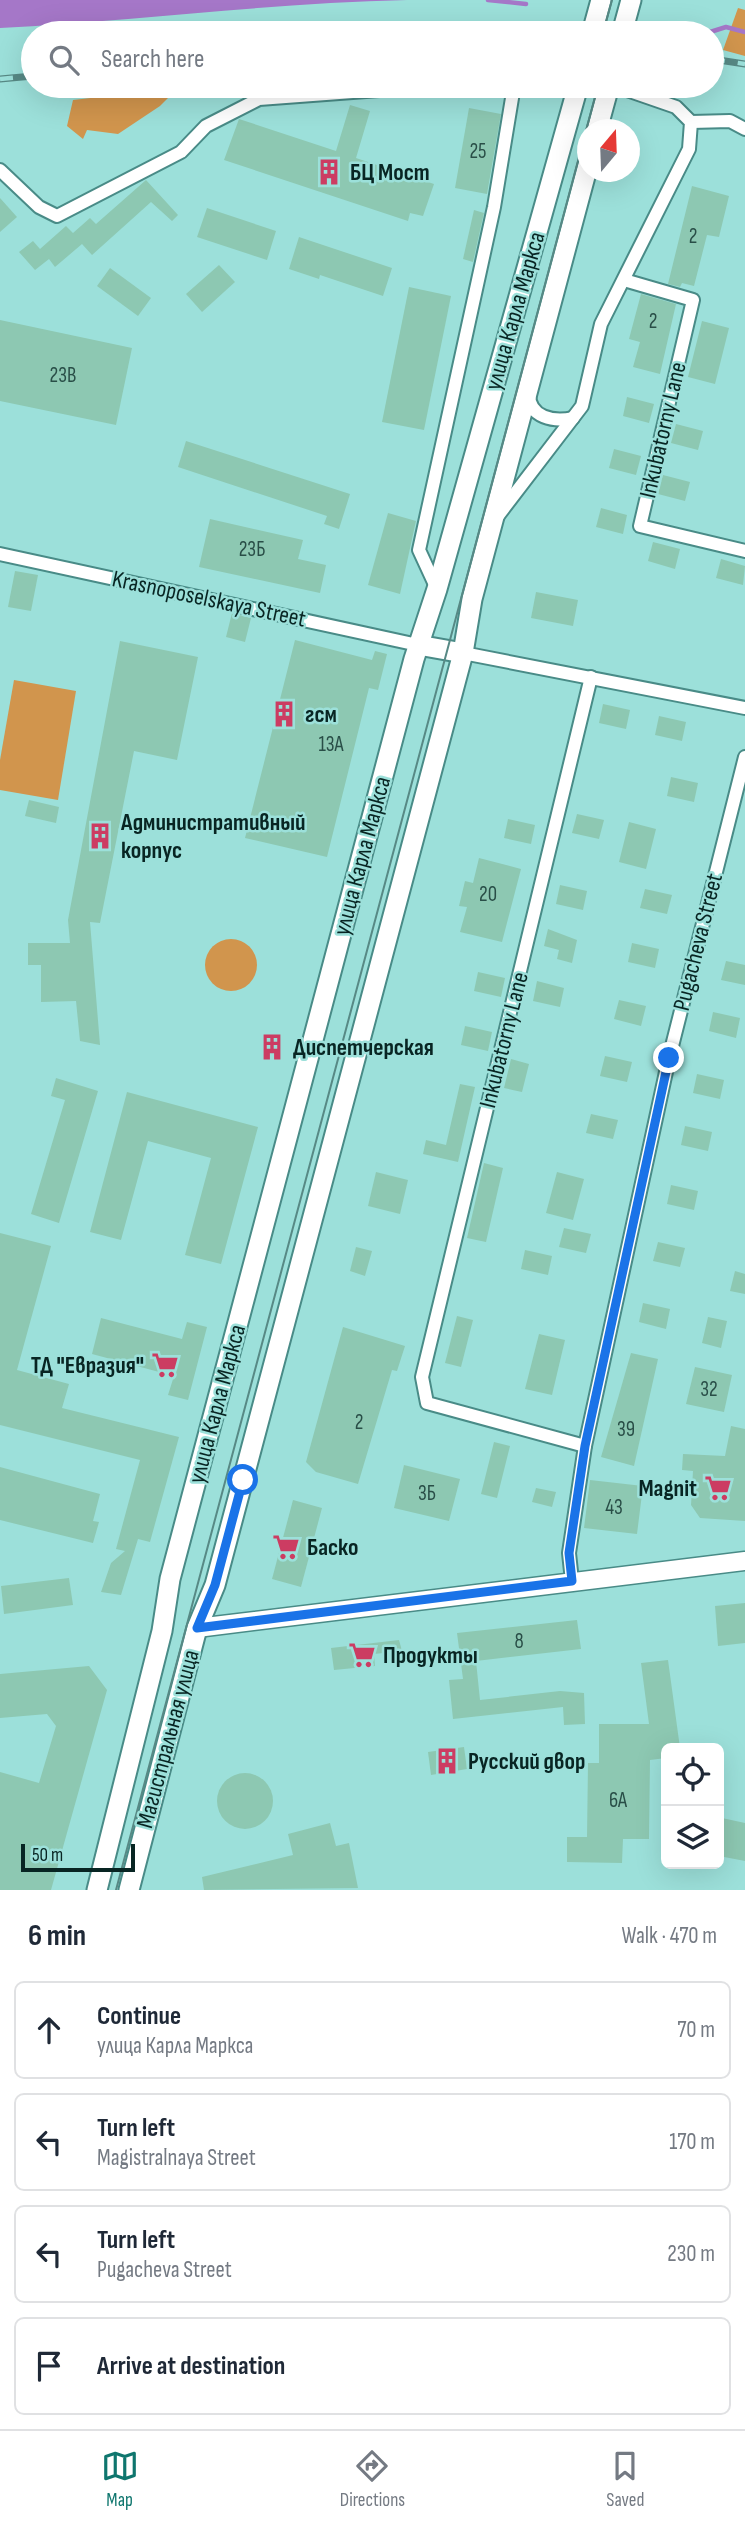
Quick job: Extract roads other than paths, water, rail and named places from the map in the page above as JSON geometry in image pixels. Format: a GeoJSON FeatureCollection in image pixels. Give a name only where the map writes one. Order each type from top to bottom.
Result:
{"type":"FeatureCollection","features":[{"type":"Feature","properties":{"kind":"main road"},"geometry":{"type":"LineString","coordinates":[[595,21],[600,4]]}},
{"type":"Feature","properties":{"kind":"main road","name":"улица Карла Маркса"},"geometry":{"type":"LineString","coordinates":[[162,1631],[170,1579],[418,645],[437,589],[574,98]]}},
{"type":"Feature","properties":{"kind":"main road"},"geometry":{"type":"LineString","coordinates":[[601,119],[610,98]]}},
{"type":"Feature","properties":{"kind":"main road","name":"улица Карла Маркса"},"geometry":{"type":"LineString","coordinates":[[197,1628],[215,1585],[463,653],[472,598],[582,182]]}},
{"type":"Feature","properties":{"kind":"main road"},"geometry":{"type":"LineString","coordinates":[[418,645],[463,653]]}},
{"type":"Feature","properties":{"kind":"main road"},"geometry":{"type":"LineString","coordinates":[[162,1631],[197,1628]]}},
{"type":"Feature","properties":{"kind":"main road","name":"Магистральная улица"},"geometry":{"type":"LineString","coordinates":[[129,1890],[197,1628]]}},
{"type":"Feature","properties":{"kind":"main road","name":"Магистральная улица"},"geometry":{"type":"LineString","coordinates":[[97,1890],[162,1631]]}},
{"type":"Feature","properties":{"kind":"street"},"geometry":{"type":"LineString","coordinates":[[0,170],[39,206],[57,216],[180,152],[206,126],[259,99],[272,98]]}},
{"type":"Feature","properties":{"kind":"street"},"geometry":{"type":"LineString","coordinates":[[437,589],[419,550],[494,207],[512,98]]}},
{"type":"Feature","properties":{"kind":"street"},"geometry":{"type":"LineString","coordinates":[[638,98],[676,107],[691,122],[730,121],[745,130]]}},
{"type":"Feature","properties":{"kind":"street"},"geometry":{"type":"LineString","coordinates":[[491,526],[582,406],[601,324],[690,149],[691,122]]}},
{"type":"Feature","properties":{"kind":"street","name":"Inkubatorny Lane"},"geometry":{"type":"LineString","coordinates":[[624,280],[693,300],[640,526],[745,551]]}},
{"type":"Feature","properties":{"kind":"street"},"geometry":{"type":"LineString","coordinates":[[531,376],[528,399],[535,410],[544,418],[559,421],[573,418]]}},
{"type":"Feature","properties":{"kind":"street","name":"Krasnoposelskaya Street"},"geometry":{"type":"LineString","coordinates":[[0,554],[418,645]]}},
{"type":"Feature","properties":{"kind":"street"},"geometry":{"type":"LineString","coordinates":[[463,653],[745,708]]}},
{"type":"Feature","properties":{"kind":"street","name":"Inkubatorny Lane"},"geometry":{"type":"LineString","coordinates":[[585,1446],[427,1403],[422,1377],[591,677]]}},
{"type":"Feature","properties":{"kind":"street","name":"Pugacheva Street"},"geometry":{"type":"LineString","coordinates":[[572,1581],[569,1553],[585,1446],[669,1058],[745,757]]}},
{"type":"Feature","properties":{"kind":"street"},"geometry":{"type":"LineString","coordinates":[[197,1628],[745,1561]]}},
{"type":"Feature","properties":{"kind":"waterway"},"geometry":{"type":"LineString","coordinates":[[488,0],[526,4]]}},
{"type":"Feature","properties":{"kind":"waterway"},"geometry":{"type":"LineString","coordinates":[[724,28],[745,32]]}},
{"type":"Feature","properties":{"kind":"tram line"},"geometry":{"type":"LineString","coordinates":[[606,21],[612,0]]}},
{"type":"Feature","properties":{"kind":"tram line"},"geometry":{"type":"LineString","coordinates":[[116,1890],[595,98]]}},
{"type":"Feature","properties":{"kind":"railway"},"geometry":{"type":"LineString","coordinates":[[724,61],[745,64]]}},
{"type":"Feature","properties":{"kind":"railway"},"geometry":{"type":"LineString","coordinates":[[0,79],[21,77]]}},
{"type":"Feature","properties":{"kind":"place","name":"БЦ Мост"},"geometry":{"type":"Point","coordinates":[329,172]}},
{"type":"Feature","properties":{"kind":"place","name":"гсм"},"geometry":{"type":"Point","coordinates":[284,714]}},
{"type":"Feature","properties":{"kind":"place","name":"Административный корпус"},"geometry":{"type":"Point","coordinates":[100,836]}},
{"type":"Feature","properties":{"kind":"place","name":"Диспетчерская"},"geometry":{"type":"Point","coordinates":[272,1047]}},
{"type":"Feature","properties":{"kind":"place","name":"ТД \"Евразия\""},"geometry":{"type":"Point","coordinates":[165,1365]}},
{"type":"Feature","properties":{"kind":"place","name":"Magnit"},"geometry":{"type":"Point","coordinates":[718,1488]}},
{"type":"Feature","properties":{"kind":"place","name":"Баско"},"geometry":{"type":"Point","coordinates":[286,1547]}},
{"type":"Feature","properties":{"kind":"place","name":"Продукты"},"geometry":{"type":"Point","coordinates":[362,1655]}},
{"type":"Feature","properties":{"kind":"place","name":"Русский двор"},"geometry":{"type":"Point","coordinates":[447,1761]}}]}
